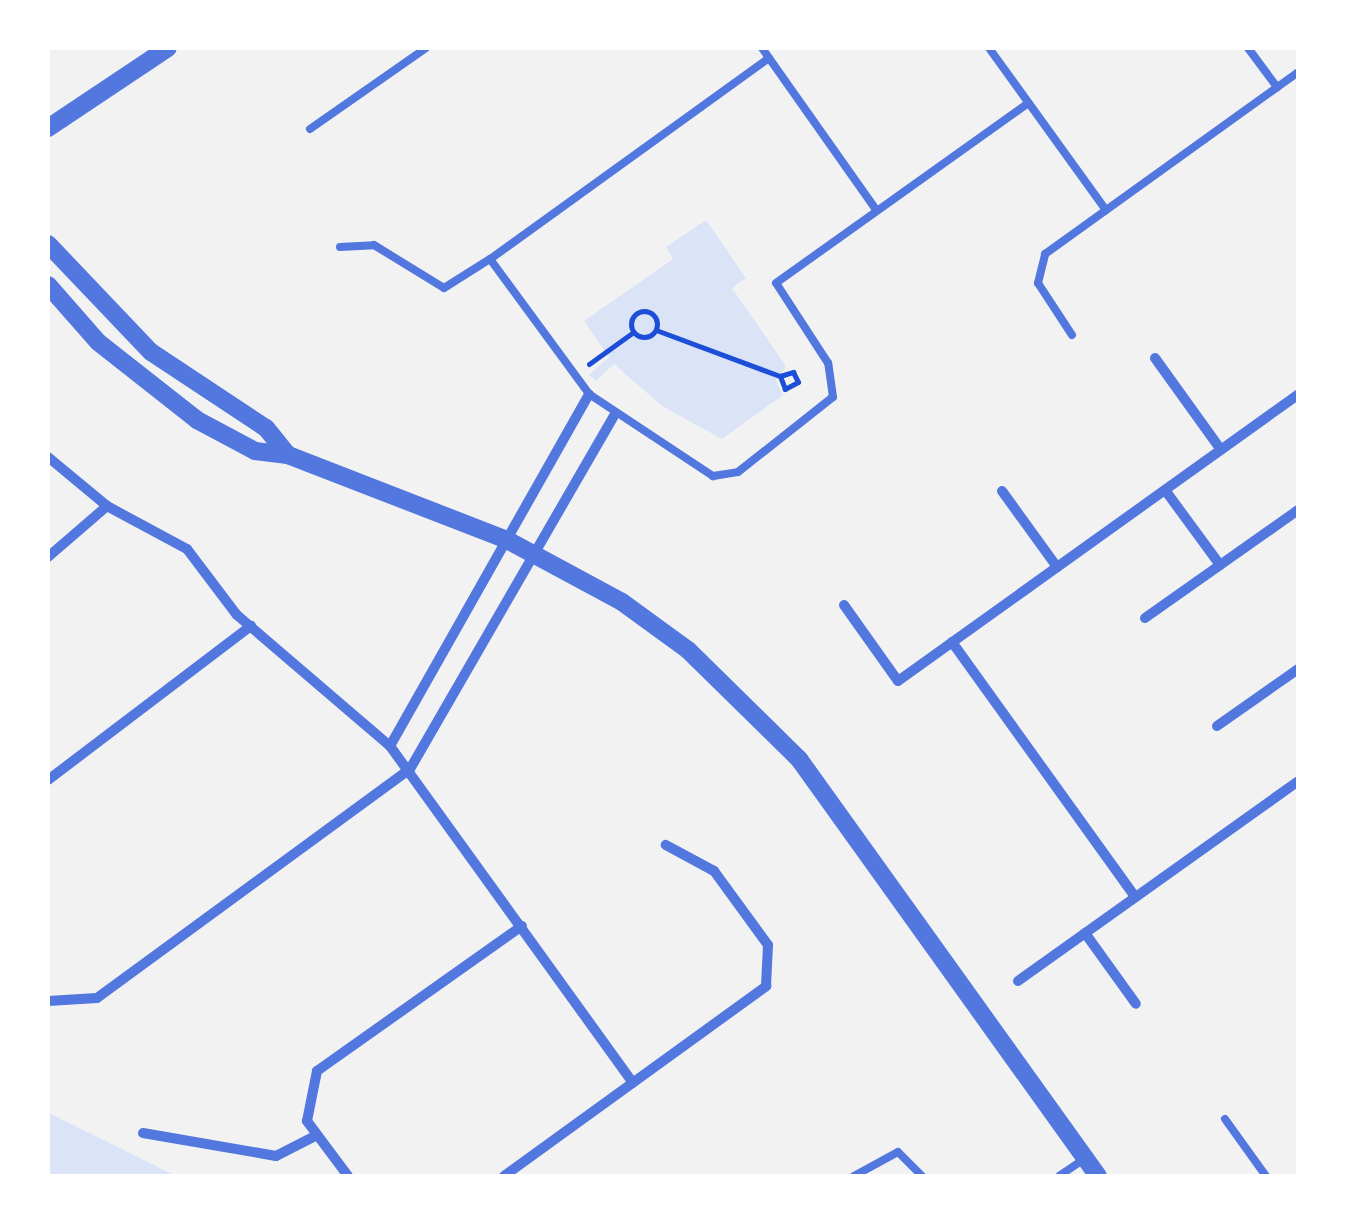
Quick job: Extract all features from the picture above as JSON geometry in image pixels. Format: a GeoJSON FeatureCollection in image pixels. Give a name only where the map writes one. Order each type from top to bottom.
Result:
{"type":"FeatureCollection","features":[{"type":"Feature","properties":{"kind":"street"},"geometry":{"type":"LineString","coordinates":[[48,128],[70,118],[168,48]]}},
{"type":"Feature","properties":{"kind":"street"},"geometry":{"type":"LineString","coordinates":[[48,142],[70,118]]}},
{"type":"Feature","properties":{"kind":"street"},"geometry":{"type":"LineString","coordinates":[[48,244],[139,342],[266,428],[288,454]]}},
{"type":"Feature","properties":{"kind":"street"},"geometry":{"type":"LineString","coordinates":[[48,285],[98,342],[197,420],[256,450],[288,454],[507,540],[688,650],[799,758],[1098,1176]]}},
{"type":"Feature","properties":{"kind":"street"},"geometry":{"type":"LineString","coordinates":[[1155,358],[1221,450]]}},
{"type":"Feature","properties":{"kind":"street"},"geometry":{"type":"LineString","coordinates":[[390,746],[589,394]]}},
{"type":"Feature","properties":{"kind":"street"},"geometry":{"type":"LineString","coordinates":[[844,605],[898,681],[1298,395]]}},
{"type":"Feature","properties":{"kind":"street"},"geometry":{"type":"LineString","coordinates":[[48,1001],[97,998],[410,768],[614,416]]}},
{"type":"Feature","properties":{"kind":"street"},"geometry":{"type":"LineString","coordinates":[[48,458],[107,506],[187,550],[250,626],[390,746],[410,768],[634,1083]]}},
{"type":"Feature","properties":{"kind":"street"},"geometry":{"type":"LineString","coordinates":[[1165,490],[1220,565]]}},
{"type":"Feature","properties":{"kind":"street"},"geometry":{"type":"LineString","coordinates":[[1002,491],[1057,567]]}},
{"type":"Feature","properties":{"kind":"street"},"geometry":{"type":"LineString","coordinates":[[48,557],[107,506]]}},
{"type":"Feature","properties":{"kind":"street"},"geometry":{"type":"LineString","coordinates":[[1145,618],[1298,510]]}},
{"type":"Feature","properties":{"kind":"street"},"geometry":{"type":"LineString","coordinates":[[48,780],[250,626]]}},
{"type":"Feature","properties":{"kind":"street"},"geometry":{"type":"LineString","coordinates":[[952,642],[1135,898]]}},
{"type":"Feature","properties":{"kind":"street"},"geometry":{"type":"LineString","coordinates":[[1217,726],[1298,670]]}},
{"type":"Feature","properties":{"kind":"street"},"geometry":{"type":"LineString","coordinates":[[1018,981],[1298,781]]}},
{"type":"Feature","properties":{"kind":"street"},"geometry":{"type":"LineString","coordinates":[[504,1176],[754,1000],[772,971],[768,945],[714,870],[666,845]]}},
{"type":"Feature","properties":{"kind":"street"},"geometry":{"type":"LineString","coordinates":[[348,1176],[315,1136],[305,1108],[318,1071],[522,926]]}},
{"type":"Feature","properties":{"kind":"street"},"geometry":{"type":"LineString","coordinates":[[1084,933],[1136,1004]]}},
{"type":"Feature","properties":{"kind":"street"},"geometry":{"type":"LineString","coordinates":[[143,1133],[276,1156],[315,1136]]}},
{"type":"Feature","properties":{"kind":"lane"},"geometry":{"type":"LineString","coordinates":[[310,129],[426,48]]}},
{"type":"Feature","properties":{"kind":"lane"},"geometry":{"type":"LineString","coordinates":[[762,48],[877,211]]}},
{"type":"Feature","properties":{"kind":"lane"},"geometry":{"type":"LineString","coordinates":[[988,48],[1106,210]]}},
{"type":"Feature","properties":{"kind":"lane"},"geometry":{"type":"LineString","coordinates":[[1248,48],[1277,88]]}},
{"type":"Feature","properties":{"kind":"lane"},"geometry":{"type":"LineString","coordinates":[[340,247],[374,245],[444,288],[770,58]]}},
{"type":"Feature","properties":{"kind":"lane"},"geometry":{"type":"LineString","coordinates":[[1072,335],[1044,297],[1038,268],[1106,210],[1298,72]]}},
{"type":"Feature","properties":{"kind":"lane"},"geometry":{"type":"LineString","coordinates":[[490,259],[589,394],[614,416],[699,472],[726,476],[823,412],[835,380],[776,283],[1028,103]]}},
{"type":"Feature","properties":{"kind":"lane"},"geometry":{"type":"LineString","coordinates":[[1225,1118],[1266,1176]]}},
{"type":"Feature","properties":{"kind":"lane"},"geometry":{"type":"LineString","coordinates":[[854,1176],[898,1152],[922,1176]]}},
{"type":"Feature","properties":{"kind":"lane"},"geometry":{"type":"LineString","coordinates":[[1058,1176],[1085,1158]]}},
{"type":"Feature","properties":{"kind":"path"},"geometry":{"type":"LineString","coordinates":[[634,332],[640,312],[656,318],[656,330]]}},
{"type":"Feature","properties":{"kind":"path"},"geometry":{"type":"LineString","coordinates":[[586,366],[634,332],[656,330],[780,376]]}},
{"type":"Feature","properties":{"kind":"shaded area"},"geometry":{"type":"Polygon","coordinates":[[[706,220],[746,278],[732,288],[786,366],[776,381],[783,395],[722,439],[662,406],[614,364],[596,381],[589,375],[609,357],[584,321],[673,259],[666,247],[706,220]]]}},
{"type":"Feature","properties":{"kind":"shaded area"},"geometry":{"type":"Polygon","coordinates":[[[48,1112],[51,1114],[176,1176],[48,1176],[48,1112]]]}}]}
